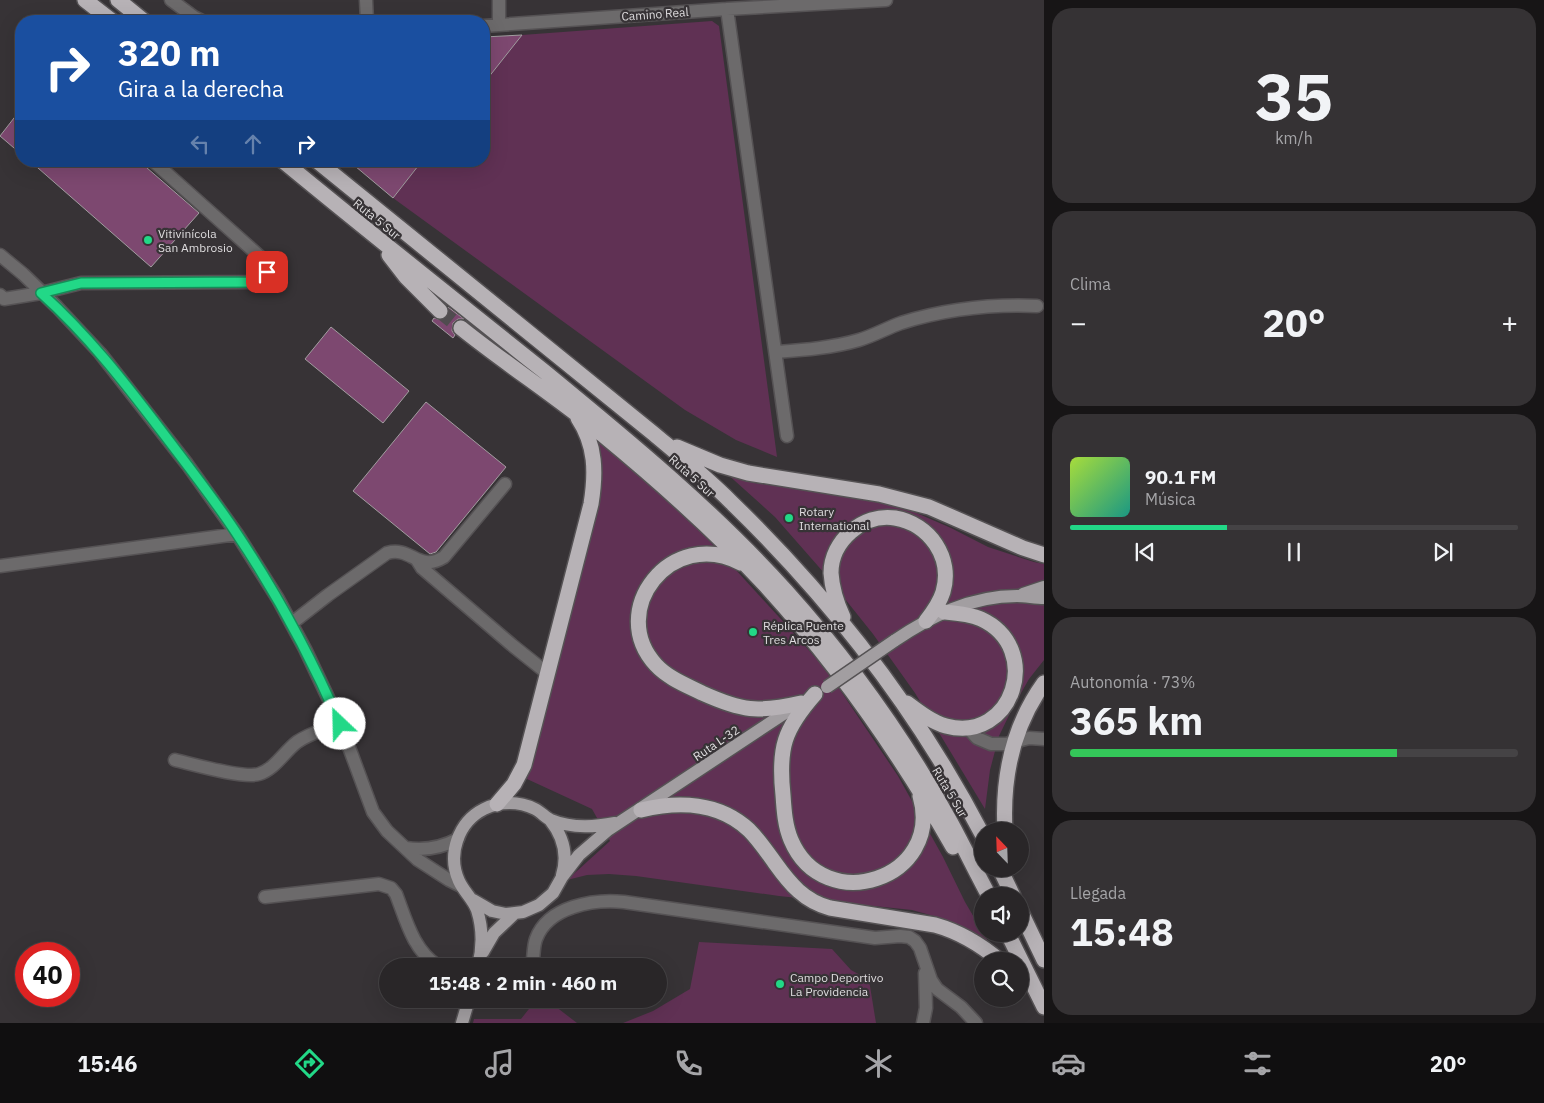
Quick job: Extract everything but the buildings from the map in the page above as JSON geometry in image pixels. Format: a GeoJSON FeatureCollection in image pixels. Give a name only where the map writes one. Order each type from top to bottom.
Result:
{"type":"FeatureCollection","features":[{"type":"Feature","properties":{"kind":"highway"},"geometry":{"type":"LineString","coordinates":[[86,0],[105,15]]}},
{"type":"Feature","properties":{"kind":"highway"},"geometry":{"type":"LineString","coordinates":[[118,0],[137,15]]}},
{"type":"Feature","properties":{"kind":"highway","name":"Ruta 5 Sur"},"geometry":{"type":"LineString","coordinates":[[290,167],[646,456],[706,509],[769,572],[818,627],[879,709],[942,808],[984,887]]}},
{"type":"Feature","properties":{"kind":"highway","name":"Ruta 5 Sur"},"geometry":{"type":"LineString","coordinates":[[323,167],[654,434],[705,478],[755,526],[801,574],[849,630],[896,694],[952,780],[975,822]]}},
{"type":"Feature","properties":{"kind":"highway"},"geometry":{"type":"LineString","coordinates":[[378,239],[406,278],[440,311]]}},
{"type":"Feature","properties":{"kind":"highway"},"geometry":{"type":"LineString","coordinates":[[461,328],[603,435],[673,495],[746,565],[783,606],[832,666],[886,740],[946,835],[975,887]]}},
{"type":"Feature","properties":{"kind":"highway"},"geometry":{"type":"LineString","coordinates":[[497,804],[514,784],[524,765],[591,504],[595,465],[590,442],[574,413]]}},
{"type":"Feature","properties":{"kind":"highway"},"geometry":{"type":"LineString","coordinates":[[654,434],[706,460],[748,474],[880,494],[929,507],[1009,543],[1044,556]]}},
{"type":"Feature","properties":{"kind":"highway"},"geometry":{"type":"LineString","coordinates":[[849,630],[835,594],[832,573],[833,561],[840,545],[852,530],[870,521],[882,518],[901,520],[920,528],[934,541],[941,553],[945,566],[944,585],[940,599],[926,621]]}},
{"type":"Feature","properties":{"kind":"highway"},"geometry":{"type":"LineString","coordinates":[[746,565],[721,556],[702,554],[685,557],[667,566],[653,581],[643,599],[639,621],[640,633],[644,644],[652,660],[669,676],[726,704],[745,709],[759,710],[801,703]]}},
{"type":"Feature","properties":{"kind":"highway"},"geometry":{"type":"LineString","coordinates":[[896,694],[916,710],[936,722],[948,726],[968,728],[987,721],[1003,708],[1015,683],[1016,664],[1010,646],[994,626],[977,617],[944,612]]}},
{"type":"Feature","properties":{"kind":"highway"},"geometry":{"type":"LineString","coordinates":[[1005,822],[1005,794],[1014,742],[1028,708],[1044,683]]}},
{"type":"Feature","properties":{"kind":"highway"},"geometry":{"type":"LineString","coordinates":[[821,690],[793,721],[784,744],[781,763],[788,829],[794,845],[806,862],[829,877],[854,883],[878,879],[896,870],[910,856],[921,832],[922,805],[917,788]]}},
{"type":"Feature","properties":{"kind":"highway"},"geometry":{"type":"LineString","coordinates":[[641,810],[663,806],[691,805],[705,807],[726,814],[750,832],[791,884],[803,896],[815,903],[830,908],[935,925],[974,941],[988,952]]}},
{"type":"Feature","properties":{"kind":"highway"},"geometry":{"type":"LineString","coordinates":[[1029,928],[1044,960]]}},
{"type":"Feature","properties":{"kind":"highway"},"geometry":{"type":"LineString","coordinates":[[1012,942],[1043,1006]]}},
{"type":"Feature","properties":{"kind":"highway"},"geometry":{"type":"LineString","coordinates":[[1029,991],[1043,1006]]}},
{"type":"Feature","properties":{"kind":"main road"},"geometry":{"type":"LineString","coordinates":[[1016,596],[1044,587]]}},
{"type":"Feature","properties":{"kind":"main road","name":"Ruta L-32"},"geometry":{"type":"LineString","coordinates":[[481,958],[494,933],[514,914],[531,909],[547,899],[553,893],[562,877],[587,847],[620,822],[926,621],[944,612],[973,602],[1016,596]]}},
{"type":"Feature","properties":{"kind":"main road"},"geometry":{"type":"LineString","coordinates":[[1016,596],[1044,598]]}},
{"type":"Feature","properties":{"kind":"main road","name":"Ruta L-32"},"geometry":{"type":"LineString","coordinates":[[479,958],[481,927],[473,900],[458,879],[454,863],[454,855],[461,830],[473,816],[497,804],[514,803],[529,806],[544,814],[550,820],[572,824],[589,826],[620,822]]}},
{"type":"Feature","properties":{"kind":"main road"},"geometry":{"type":"LineString","coordinates":[[550,820],[563,842],[565,860],[562,877]]}},
{"type":"Feature","properties":{"kind":"main road"},"geometry":{"type":"LineString","coordinates":[[473,900],[492,911],[514,914]]}},
{"type":"Feature","properties":{"kind":"main road"},"geometry":{"type":"LineString","coordinates":[[462,1023],[466,1008]]}},
{"type":"Feature","properties":{"kind":"street"},"geometry":{"type":"LineString","coordinates":[[366,0],[367,15]]}},
{"type":"Feature","properties":{"kind":"street"},"geometry":{"type":"LineString","coordinates":[[499,0],[499,25]]}},
{"type":"Feature","properties":{"kind":"street","name":"Camino Real"},"geometry":{"type":"LineString","coordinates":[[490,26],[886,0]]}},
{"type":"Feature","properties":{"kind":"street"},"geometry":{"type":"LineString","coordinates":[[175,3],[193,15]]}},
{"type":"Feature","properties":{"kind":"street"},"geometry":{"type":"LineString","coordinates":[[727,9],[787,436]]}},
{"type":"Feature","properties":{"kind":"street"},"geometry":{"type":"LineString","coordinates":[[0,295],[4,299],[41,293],[81,283],[259,282],[267,272],[266,262],[160,167]]}},
{"type":"Feature","properties":{"kind":"street"},"geometry":{"type":"LineString","coordinates":[[0,255],[23,274],[73,322],[111,366],[237,534],[292,623],[340,724],[373,812],[387,832],[427,866],[462,886]]}},
{"type":"Feature","properties":{"kind":"street"},"geometry":{"type":"LineString","coordinates":[[776,352],[820,348],[860,340],[919,317],[956,310],[988,306],[1037,306]]}},
{"type":"Feature","properties":{"kind":"street"},"geometry":{"type":"LineString","coordinates":[[292,623],[328,594],[387,552],[404,552],[417,560],[428,562],[434,562],[444,557],[505,484]]}},
{"type":"Feature","properties":{"kind":"street"},"geometry":{"type":"LineString","coordinates":[[0,566],[237,534]]}},
{"type":"Feature","properties":{"kind":"street"},"geometry":{"type":"LineString","coordinates":[[417,560],[422,568],[547,673]]}},
{"type":"Feature","properties":{"kind":"street"},"geometry":{"type":"LineString","coordinates":[[175,760],[245,776],[258,775],[268,770],[297,742],[340,724]]}},
{"type":"Feature","properties":{"kind":"street"},"geometry":{"type":"LineString","coordinates":[[968,728],[977,738],[991,744],[998,745],[1029,738],[1044,739]]}},
{"type":"Feature","properties":{"kind":"street"},"geometry":{"type":"LineString","coordinates":[[406,848],[432,849],[458,838]]}},
{"type":"Feature","properties":{"kind":"street"},"geometry":{"type":"LineString","coordinates":[[265,897],[379,884],[391,888],[396,894],[419,948],[427,958]]}},
{"type":"Feature","properties":{"kind":"street"},"geometry":{"type":"LineString","coordinates":[[533,958],[536,938],[551,918],[570,908],[598,902],[617,901],[860,936],[881,938],[905,936],[918,944],[925,966],[937,989],[976,1023]]}},
{"type":"Feature","properties":{"kind":"street"},"geometry":{"type":"LineString","coordinates":[[923,1023],[927,992],[925,966]]}},
{"type":"Feature","properties":{"kind":"shaded area"},"geometry":{"type":"Polygon","coordinates":[[[712,21],[719,26],[777,457],[736,440],[685,410],[393,198],[417,167],[490,167],[490,75],[522,35],[712,21]]]}},
{"type":"Feature","properties":{"kind":"shaded area"},"geometry":{"type":"Polygon","coordinates":[[[592,433],[682,511],[821,664],[898,776],[974,917],[974,935],[941,918],[912,910],[779,896],[636,876],[587,875],[567,880],[610,841],[592,809],[527,779],[596,505],[592,433]]]}},
{"type":"Feature","properties":{"kind":"shaded area"},"geometry":{"type":"Polygon","coordinates":[[[725,472],[754,483],[829,493],[905,508],[988,547],[1044,564],[1044,660],[1029,679],[999,736],[990,770],[985,809],[915,693],[873,634],[825,574],[775,517],[725,472]]]}},
{"type":"Feature","properties":{"kind":"shaded area","name":"Campo Deportivo La Providencia"},"geometry":{"type":"Polygon","coordinates":[[[699,942],[832,949],[851,970],[869,980],[876,1023],[623,1023],[658,1008],[667,1008],[667,1003],[690,989],[699,942]]]}},
{"type":"Feature","properties":{"kind":"shaded area"},"geometry":{"type":"Polygon","coordinates":[[[530,1008],[558,1008],[577,1023],[473,1023],[474,1019],[521,1019],[530,1008]]]}},
{"type":"Feature","properties":{"kind":"tunnel"},"geometry":{"type":"LineString","coordinates":[[440,311],[461,328]]}},
{"type":"Feature","properties":{"kind":"place","name":"Vitivinícola San Ambrosio"},"geometry":{"type":"Point","coordinates":[148,240]}},
{"type":"Feature","properties":{"kind":"place","name":"Rotary International"},"geometry":{"type":"Point","coordinates":[789,518]}},
{"type":"Feature","properties":{"kind":"place","name":"Réplica Puente Tres Arcos"},"geometry":{"type":"Point","coordinates":[753,632]}},
{"type":"Feature","properties":{"kind":"place","name":"Campo Deportivo La Providencia"},"geometry":{"type":"Point","coordinates":[780,984]}},
{"type":"Feature","properties":{"kind":"route"},"geometry":{"type":"LineString","coordinates":[[267,272],[259,282],[81,283],[41,293],[80,330],[116,372],[216,503],[278,598],[305,649],[340,724]]}}]}
